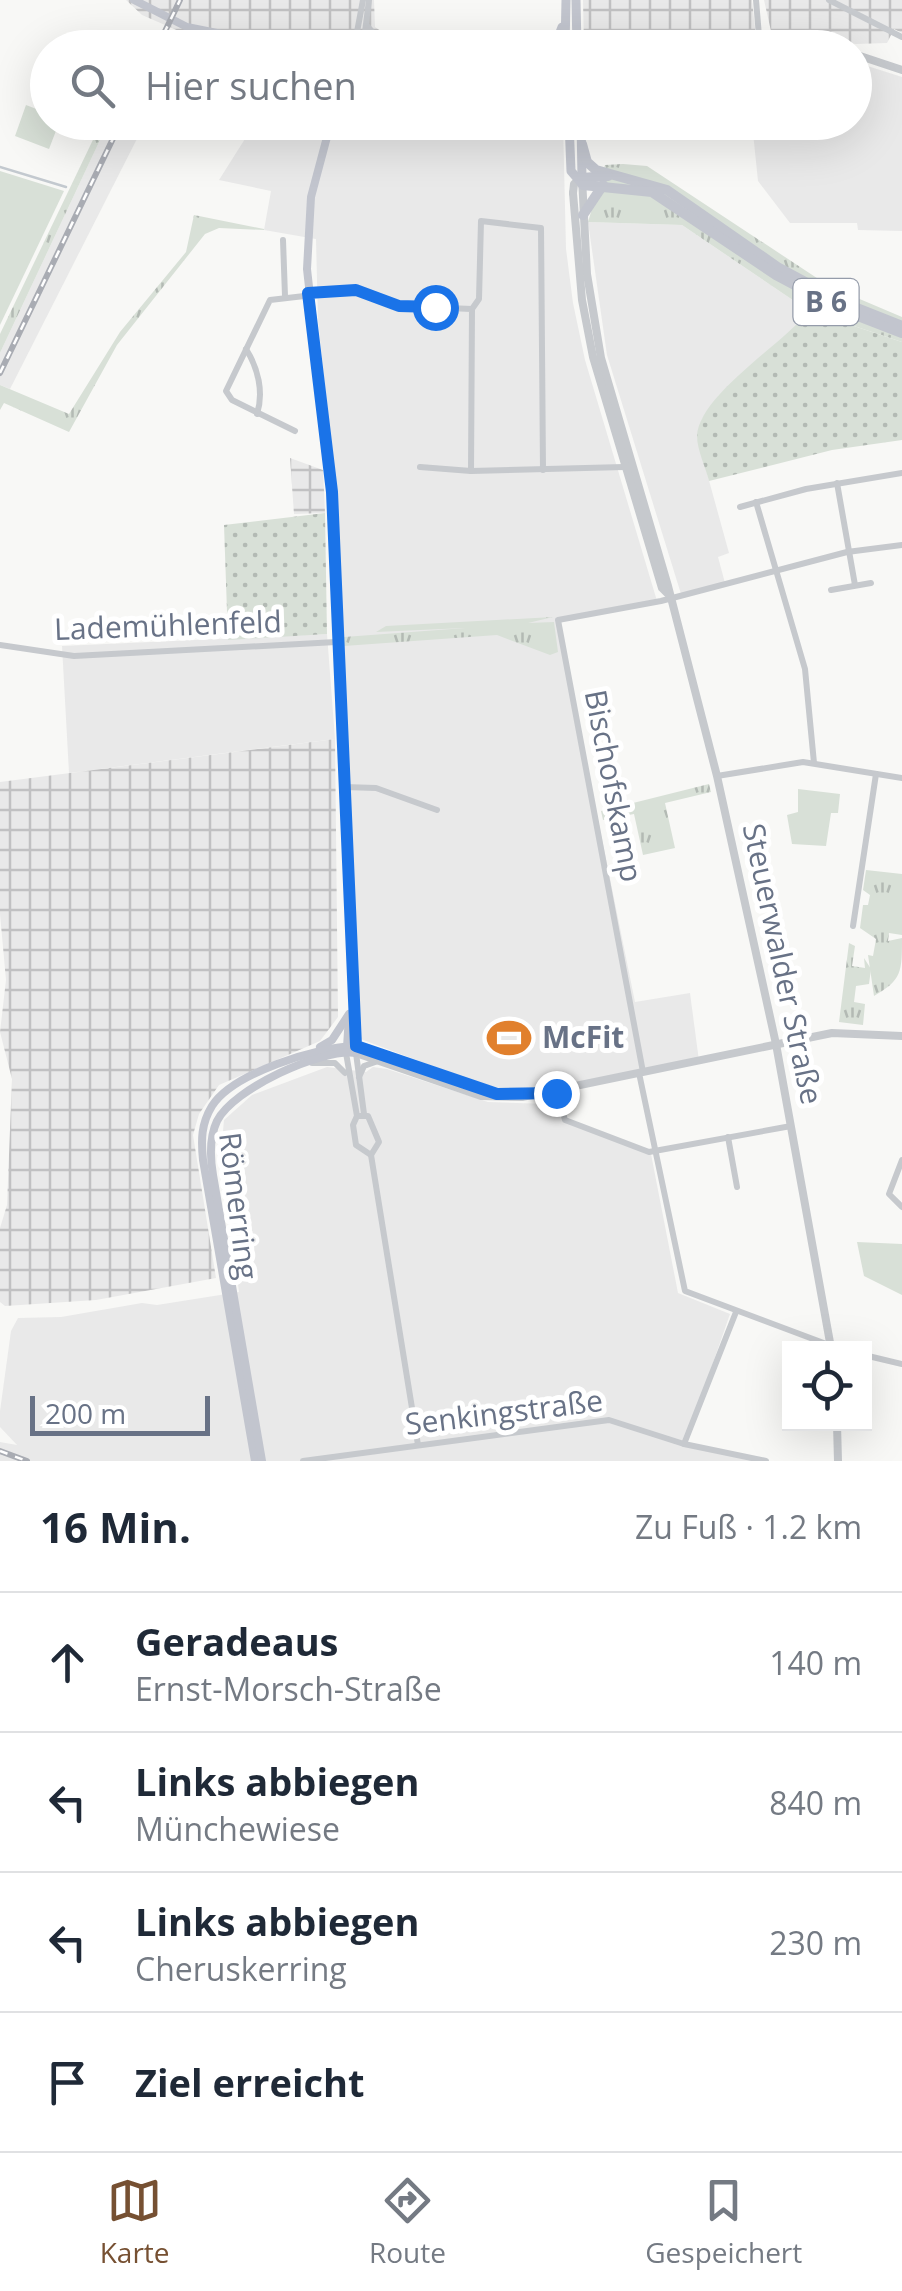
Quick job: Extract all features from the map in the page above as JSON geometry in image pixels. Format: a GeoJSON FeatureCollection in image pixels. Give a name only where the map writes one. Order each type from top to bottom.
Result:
{"type":"FeatureCollection","features":[{"type":"Feature","properties":{"kind":"highway"},"geometry":{"type":"LineString","coordinates":[[582,144],[590,166],[614,176]]}},
{"type":"Feature","properties":{"kind":"highway"},"geometry":{"type":"LineString","coordinates":[[579,184],[614,176]]}},
{"type":"Feature","properties":{"kind":"highway","name":"B 6"},"geometry":{"type":"LineString","coordinates":[[614,176],[668,190],[779,268],[902,330]]}},
{"type":"Feature","properties":{"kind":"highway","name":"B 6"},"geometry":{"type":"LineString","coordinates":[[579,184],[644,189],[673,202],[776,275],[840,309],[902,330]]}},
{"type":"Feature","properties":{"kind":"highway"},"geometry":{"type":"LineString","coordinates":[[582,215],[603,185]]}},
{"type":"Feature","properties":{"kind":"main road"},"geometry":{"type":"LineString","coordinates":[[134,0],[187,27],[202,30]]}},
{"type":"Feature","properties":{"kind":"main road"},"geometry":{"type":"LineString","coordinates":[[564,30],[566,0]]}},
{"type":"Feature","properties":{"kind":"main road"},"geometry":{"type":"LineString","coordinates":[[576,0],[577,30]]}},
{"type":"Feature","properties":{"kind":"main road"},"geometry":{"type":"LineString","coordinates":[[560,30],[564,19]]}},
{"type":"Feature","properties":{"kind":"main road"},"geometry":{"type":"LineString","coordinates":[[327,140],[311,197],[308,293],[331,472],[351,1049]]}},
{"type":"Feature","properties":{"kind":"main road"},"geometry":{"type":"LineString","coordinates":[[570,140],[571,171],[579,184]]}},
{"type":"Feature","properties":{"kind":"main road","name":"Steuerwalder Straße"},"geometry":{"type":"LineString","coordinates":[[579,184],[582,140]]}},
{"type":"Feature","properties":{"kind":"main road"},"geometry":{"type":"LineString","coordinates":[[351,1002],[351,1049]]}},
{"type":"Feature","properties":{"kind":"main road"},"geometry":{"type":"LineString","coordinates":[[312,1052],[332,1040],[349,1014]]}},
{"type":"Feature","properties":{"kind":"main road","name":"Römerring"},"geometry":{"type":"LineString","coordinates":[[258,1461],[202,1132],[209,1110],[224,1093],[312,1052],[351,1049]]}},
{"type":"Feature","properties":{"kind":"main road","name":"Römerring"},"geometry":{"type":"LineString","coordinates":[[258,1461],[213,1176],[211,1140],[220,1116],[236,1098],[306,1063],[351,1049]]}},
{"type":"Feature","properties":{"kind":"street"},"geometry":{"type":"LineString","coordinates":[[365,30],[366,0]]}},
{"type":"Feature","properties":{"kind":"street"},"geometry":{"type":"LineString","coordinates":[[358,30],[366,0]]}},
{"type":"Feature","properties":{"kind":"street"},"geometry":{"type":"LineString","coordinates":[[756,0],[758,30]]}},
{"type":"Feature","properties":{"kind":"street"},"geometry":{"type":"LineString","coordinates":[[829,0],[902,37]]}},
{"type":"Feature","properties":{"kind":"street"},"geometry":{"type":"LineString","coordinates":[[366,22],[372,30]]}},
{"type":"Feature","properties":{"kind":"street"},"geometry":{"type":"LineString","coordinates":[[872,60],[902,70]]}},
{"type":"Feature","properties":{"kind":"street","name":"Steuerwalder Straße"},"geometry":{"type":"LineString","coordinates":[[579,184],[593,321],[628,465]]}},
{"type":"Feature","properties":{"kind":"street","name":"Steuerwalder Straße"},"geometry":{"type":"LineString","coordinates":[[579,184],[585,322],[662,588],[669,596],[717,776],[776,1044],[832,1341]]}},
{"type":"Feature","properties":{"kind":"street"},"geometry":{"type":"LineString","coordinates":[[471,471],[472,309],[479,300],[481,221],[541,228],[542,470]]}},
{"type":"Feature","properties":{"kind":"street"},"geometry":{"type":"LineString","coordinates":[[283,240],[285,296]]}},
{"type":"Feature","properties":{"kind":"street"},"geometry":{"type":"LineString","coordinates":[[295,431],[232,400],[226,391],[270,300],[356,290],[399,306],[472,309]]}},
{"type":"Feature","properties":{"kind":"street"},"geometry":{"type":"LineString","coordinates":[[245,348],[254,362],[262,399],[257,414]]}},
{"type":"Feature","properties":{"kind":"street"},"geometry":{"type":"LineString","coordinates":[[420,468],[542,470],[628,465]]}},
{"type":"Feature","properties":{"kind":"street"},"geometry":{"type":"LineString","coordinates":[[740,507],[806,489],[902,474]]}},
{"type":"Feature","properties":{"kind":"street"},"geometry":{"type":"LineString","coordinates":[[836,483],[855,585]]}},
{"type":"Feature","properties":{"kind":"street"},"geometry":{"type":"LineString","coordinates":[[756,502],[809,687],[814,763]]}},
{"type":"Feature","properties":{"kind":"street"},"geometry":{"type":"LineString","coordinates":[[669,596],[847,552],[902,545]]}},
{"type":"Feature","properties":{"kind":"street"},"geometry":{"type":"LineString","coordinates":[[831,590],[871,582]]}},
{"type":"Feature","properties":{"kind":"street","name":"Bischofskamp"},"geometry":{"type":"LineString","coordinates":[[669,596],[558,620],[655,1150],[682,1286],[691,1294],[814,1341]]}},
{"type":"Feature","properties":{"kind":"street","name":"Lademühlenfeld"},"geometry":{"type":"LineString","coordinates":[[0,646],[92,656],[336,642]]}},
{"type":"Feature","properties":{"kind":"street"},"geometry":{"type":"LineString","coordinates":[[717,776],[788,763],[814,763],[902,778]]}},
{"type":"Feature","properties":{"kind":"street"},"geometry":{"type":"LineString","coordinates":[[854,926],[876,774]]}},
{"type":"Feature","properties":{"kind":"street"},"geometry":{"type":"LineString","coordinates":[[344,787],[376,788],[437,810]]}},
{"type":"Feature","properties":{"kind":"street"},"geometry":{"type":"LineString","coordinates":[[351,1049],[482,1096],[556,1093],[846,1032],[902,1036]]}},
{"type":"Feature","properties":{"kind":"street"},"geometry":{"type":"LineString","coordinates":[[351,1049],[348,1076],[361,1115],[374,1125],[378,1142],[371,1155],[418,1446]]}},
{"type":"Feature","properties":{"kind":"street"},"geometry":{"type":"LineString","coordinates":[[351,1049],[361,1115],[353,1125],[356,1145],[371,1155]]}},
{"type":"Feature","properties":{"kind":"street"},"geometry":{"type":"LineString","coordinates":[[351,1049],[497,1094]]}},
{"type":"Feature","properties":{"kind":"street"},"geometry":{"type":"LineString","coordinates":[[357,1083],[364,1066],[384,1061]]}},
{"type":"Feature","properties":{"kind":"street"},"geometry":{"type":"LineString","coordinates":[[306,1063],[335,1063],[348,1076]]}},
{"type":"Feature","properties":{"kind":"street"},"geometry":{"type":"LineString","coordinates":[[556,1093],[566,1120],[637,1148],[655,1150],[791,1126]]}},
{"type":"Feature","properties":{"kind":"street"},"geometry":{"type":"LineString","coordinates":[[728,1137],[737,1187]]}},
{"type":"Feature","properties":{"kind":"street"},"geometry":{"type":"LineString","coordinates":[[902,1160],[890,1192],[890,1199],[902,1206]]}},
{"type":"Feature","properties":{"kind":"street"},"geometry":{"type":"LineString","coordinates":[[684,1444],[736,1312]]}},
{"type":"Feature","properties":{"kind":"street"},"geometry":{"type":"LineString","coordinates":[[872,1357],[902,1364]]}},
{"type":"Feature","properties":{"kind":"street","name":"Senkingstraße"},"geometry":{"type":"LineString","coordinates":[[303,1461],[609,1420],[684,1444],[766,1461]]}},
{"type":"Feature","properties":{"kind":"street"},"geometry":{"type":"LineString","coordinates":[[838,1431],[840,1459]]}},
{"type":"Feature","properties":{"kind":"shaded area"},"geometry":{"type":"Polygon","coordinates":[[[126,0],[374,0],[375,27],[379,30],[176,30],[142,15],[126,0]]]}},
{"type":"Feature","properties":{"kind":"shaded area"},"geometry":{"type":"Polygon","coordinates":[[[583,0],[752,0],[755,30],[584,30],[583,0]]]}},
{"type":"Feature","properties":{"kind":"shaded area"},"geometry":{"type":"Polygon","coordinates":[[[764,0],[902,0],[902,33],[894,29],[887,43],[872,43],[872,30],[771,30],[764,0]]]}},
{"type":"Feature","properties":{"kind":"shaded area"},"geometry":{"type":"Polygon","coordinates":[[[872,67],[902,77],[902,231],[858,230],[857,223],[790,223],[758,181],[754,140],[872,140],[872,67]]]}},
{"type":"Feature","properties":{"kind":"shaded area"},"geometry":{"type":"Polygon","coordinates":[[[100,140],[136,140],[10,389],[0,385],[0,353],[100,140]]]}},
{"type":"Feature","properties":{"kind":"shaded area"},"geometry":{"type":"Polygon","coordinates":[[[244,140],[563,140],[566,249],[573,303],[585,360],[657,601],[558,622],[635,1002],[690,993],[699,1061],[524,1094],[472,1081],[358,1038],[336,493],[318,320],[316,239],[264,230],[271,191],[219,180],[244,140]]]}},
{"type":"Feature","properties":{"kind":"shaded area"},"geometry":{"type":"Polygon","coordinates":[[[588,222],[682,225],[809,311],[788,337],[719,395],[702,419],[697,437],[729,553],[718,557],[725,583],[681,594],[607,355],[588,222]]]}},
{"type":"Feature","properties":{"kind":"shaded area"},"geometry":{"type":"Polygon","coordinates":[[[290,458],[323,470],[325,513],[294,514],[290,458]]]}},
{"type":"Feature","properties":{"kind":"shaded area"},"geometry":{"type":"Polygon","coordinates":[[[327,634],[335,739],[69,773],[62,646],[327,634]]]}},
{"type":"Feature","properties":{"kind":"shaded area"},"geometry":{"type":"Polygon","coordinates":[[[335,739],[338,1017],[320,1041],[219,1085],[199,1114],[193,1135],[216,1278],[96,1300],[5,1306],[0,1302],[0,1228],[7,1205],[12,1079],[0,1032],[6,980],[0,914],[0,782],[335,739]]]}},
{"type":"Feature","properties":{"kind":"shaded area"},"geometry":{"type":"Polygon","coordinates":[[[327,1067],[366,1072],[373,1067],[387,1069],[488,1102],[549,1104],[561,1118],[651,1154],[678,1293],[730,1314],[685,1443],[757,1461],[0,1461],[0,1442],[17,1445],[0,1427],[0,1411],[11,1331],[18,1318],[61,1317],[239,1292],[221,1154],[224,1120],[252,1095],[327,1067]]]}},
{"type":"Feature","properties":{"kind":"green space"},"geometry":{"type":"Polygon","coordinates":[[[26,105],[30,107],[30,140],[52,140],[49,149],[15,136],[26,105]]]}},
{"type":"Feature","properties":{"kind":"green space"},"geometry":{"type":"Polygon","coordinates":[[[93,140],[100,140],[0,353],[0,334],[93,140]]]}},
{"type":"Feature","properties":{"kind":"green space"},"geometry":{"type":"Polygon","coordinates":[[[605,165],[647,166],[829,286],[902,317],[902,342],[809,311],[682,225],[588,222],[605,165]]]}},
{"type":"Feature","properties":{"kind":"green space"},"geometry":{"type":"Polygon","coordinates":[[[0,171],[64,191],[0,325],[0,171]]]}},
{"type":"Feature","properties":{"kind":"green space"},"geometry":{"type":"Polygon","coordinates":[[[194,215],[264,230],[219,228],[205,234],[117,345],[69,432],[4,403],[0,410],[0,385],[69,414],[120,332],[186,252],[194,215]]]}},
{"type":"Feature","properties":{"kind":"green space"},"geometry":{"type":"Polygon","coordinates":[[[809,311],[902,342],[902,440],[832,450],[709,481],[697,441],[701,420],[726,387],[809,311]]]}},
{"type":"Feature","properties":{"kind":"green space"},"geometry":{"type":"Polygon","coordinates":[[[325,513],[327,634],[228,640],[224,525],[325,513]]]}},
{"type":"Feature","properties":{"kind":"green space"},"geometry":{"type":"Polygon","coordinates":[[[553,617],[528,623],[554,622],[558,652],[550,655],[497,635],[344,646],[344,637],[465,628],[376,632],[386,626],[553,617]]]}},
{"type":"Feature","properties":{"kind":"green space"},"geometry":{"type":"Polygon","coordinates":[[[709,784],[711,792],[665,803],[675,848],[643,855],[634,814],[603,820],[601,811],[709,784]]]}},
{"type":"Feature","properties":{"kind":"green space"},"geometry":{"type":"Polygon","coordinates":[[[798,789],[840,794],[838,813],[831,813],[826,846],[792,844],[787,815],[798,812],[798,789]]]}},
{"type":"Feature","properties":{"kind":"green space"},"geometry":{"type":"Polygon","coordinates":[[[866,870],[902,874],[902,935],[889,933],[888,941],[902,938],[901,967],[895,980],[874,996],[868,955],[873,956],[876,939],[860,928],[863,905],[868,905],[870,895],[863,890],[866,870]]]}},
{"type":"Feature","properties":{"kind":"green space"},"geometry":{"type":"Polygon","coordinates":[[[849,943],[855,946],[852,966],[865,968],[864,958],[871,969],[869,984],[856,986],[854,1002],[865,1004],[863,1025],[839,1022],[849,943]]]}},
{"type":"Feature","properties":{"kind":"green space"},"geometry":{"type":"Polygon","coordinates":[[[857,1242],[902,1244],[902,1295],[864,1276],[857,1242]]]}},
{"type":"Feature","properties":{"kind":"waterway"},"geometry":{"type":"LineString","coordinates":[[0,167],[66,187]]}},
{"type":"Feature","properties":{"kind":"railway"},"geometry":{"type":"LineString","coordinates":[[166,30],[180,0]]}},
{"type":"Feature","properties":{"kind":"railway"},"geometry":{"type":"LineString","coordinates":[[0,373],[112,140]]}},
{"type":"Feature","properties":{"kind":"railway"},"geometry":{"type":"LineString","coordinates":[[0,1451],[27,1461]]}},
{"type":"Feature","properties":{"kind":"place","name":"McFit"},"geometry":{"type":"Point","coordinates":[509,1038]}},
{"type":"Feature","properties":{"kind":"route"},"geometry":{"type":"LineString","coordinates":[[435,307],[399,306],[356,290],[308,293],[331,472],[351,1002],[356,1046],[497,1094],[522,1097],[556,1093]]}}]}
